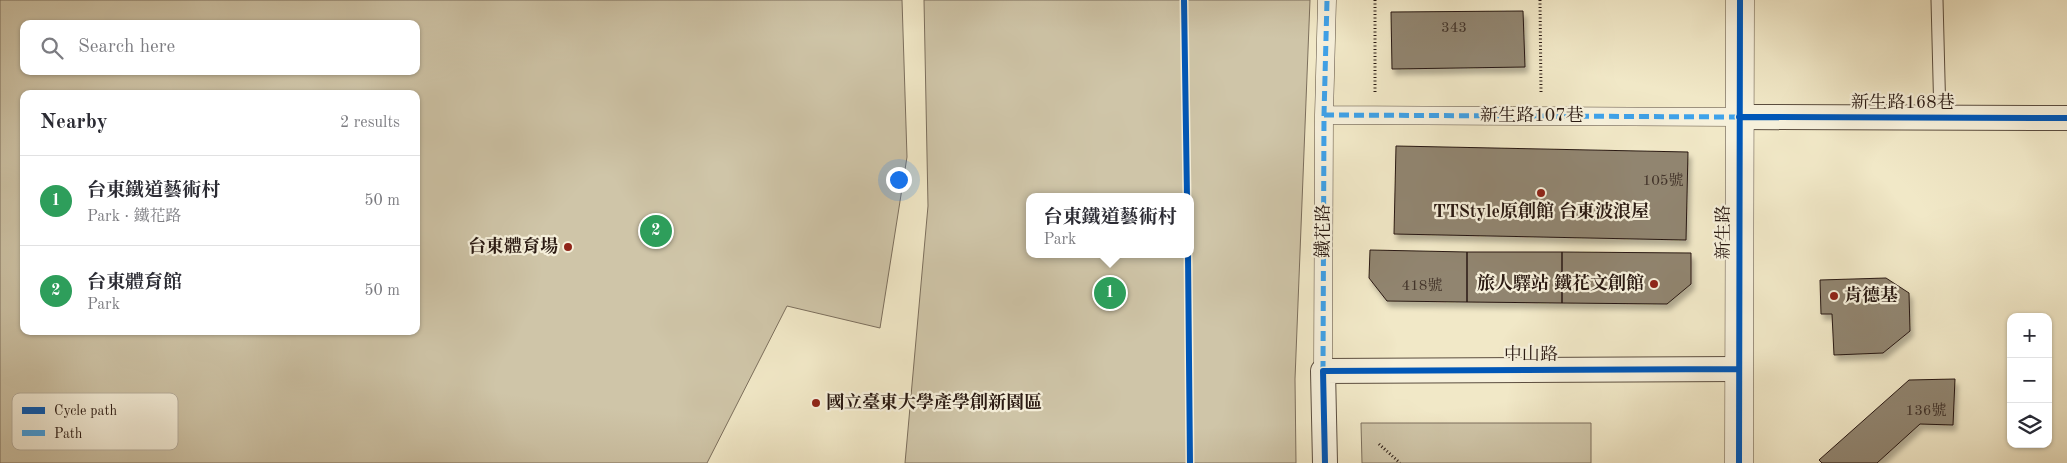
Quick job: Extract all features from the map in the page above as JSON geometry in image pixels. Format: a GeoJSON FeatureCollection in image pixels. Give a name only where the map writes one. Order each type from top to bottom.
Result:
{"type":"FeatureCollection","features":[{"type":"Feature","properties":{"kind":"street","name":"鐵花路"},"geometry":{"type":"LineString","coordinates":[[1325,463],[1324,115],[1327,0]]}},
{"type":"Feature","properties":{"kind":"street","name":"新生路"},"geometry":{"type":"LineString","coordinates":[[1739,463],[1740,0]]}},
{"type":"Feature","properties":{"kind":"street","name":"新生路107巷"},"geometry":{"type":"LineString","coordinates":[[1324,115],[1739,117]]}},
{"type":"Feature","properties":{"kind":"street","name":"新生路168巷"},"geometry":{"type":"LineString","coordinates":[[1739,117],[2067,118]]}},
{"type":"Feature","properties":{"kind":"street","name":"中山路"},"geometry":{"type":"LineString","coordinates":[[1324,371],[1739,369]]}},
{"type":"Feature","properties":{"kind":"lane"},"geometry":{"type":"LineString","coordinates":[[1937,0],[1940,118]]}},
{"type":"Feature","properties":{"kind":"path"},"geometry":{"type":"LineString","coordinates":[[1374,115],[1375,0]]}},
{"type":"Feature","properties":{"kind":"path"},"geometry":{"type":"LineString","coordinates":[[1540,0],[1541,116]]}},
{"type":"Feature","properties":{"kind":"path"},"geometry":{"type":"LineString","coordinates":[[1379,444],[1400,463]]}},
{"type":"Feature","properties":{"kind":"shaded area","name":"台東體育場"},"geometry":{"type":"Polygon","coordinates":[[[0,0],[902,0],[907,157],[880,328],[787,306],[707,463],[0,463],[0,0]]]}},
{"type":"Feature","properties":{"kind":"shaded area"},"geometry":{"type":"Polygon","coordinates":[[[924,0],[1310,0],[1295,379],[1296,463],[905,463],[928,206],[924,0]]]}},
{"type":"Feature","properties":{"kind":"shaded area"},"geometry":{"type":"Polygon","coordinates":[[[1361,423],[1591,423],[1591,463],[1362,463],[1361,423]]]}},
{"type":"Feature","properties":{"kind":"building"},"geometry":{"type":"Polygon","coordinates":[[[1523,11],[1525,67],[1392,69],[1391,12],[1523,11]]]}},
{"type":"Feature","properties":{"kind":"building","name":"TTStyle原創館 台東波浪屋"},"geometry":{"type":"Polygon","coordinates":[[[1396,146],[1688,152],[1686,240],[1394,234],[1396,146]]]}},
{"type":"Feature","properties":{"kind":"building"},"geometry":{"type":"Polygon","coordinates":[[[1370,250],[1467,252],[1467,302],[1387,301],[1369,278],[1370,250]]]}},
{"type":"Feature","properties":{"kind":"building"},"geometry":{"type":"Polygon","coordinates":[[[1467,252],[1562,252],[1562,303],[1467,302],[1467,252]]]}},
{"type":"Feature","properties":{"kind":"building"},"geometry":{"type":"Polygon","coordinates":[[[1562,252],[1691,253],[1691,284],[1667,304],[1562,303],[1562,252]]]}},
{"type":"Feature","properties":{"kind":"building"},"geometry":{"type":"Polygon","coordinates":[[[1886,278],[1909,293],[1910,331],[1883,353],[1834,355],[1832,314],[1821,314],[1820,280],[1886,278]]]}},
{"type":"Feature","properties":{"kind":"building"},"geometry":{"type":"Polygon","coordinates":[[[1955,379],[1953,425],[1920,424],[1877,463],[1822,463],[1819,460],[1909,380],[1955,379]]]}},
{"type":"Feature","properties":{"kind":"marked path"},"geometry":{"type":"LineString","coordinates":[[1323,371],[1324,115],[1327,0]]}},
{"type":"Feature","properties":{"kind":"marked path"},"geometry":{"type":"LineString","coordinates":[[1324,115],[1739,117]]}},
{"type":"Feature","properties":{"kind":"cycle path"},"geometry":{"type":"LineString","coordinates":[[1184,0],[1187,193]]}},
{"type":"Feature","properties":{"kind":"cycle path"},"geometry":{"type":"LineString","coordinates":[[1739,463],[1740,0]]}},
{"type":"Feature","properties":{"kind":"cycle path"},"geometry":{"type":"LineString","coordinates":[[1739,117],[2067,118]]}},
{"type":"Feature","properties":{"kind":"cycle path"},"geometry":{"type":"LineString","coordinates":[[1188,258],[1190,463]]}},
{"type":"Feature","properties":{"kind":"cycle path"},"geometry":{"type":"LineString","coordinates":[[1325,463],[1323,371],[1739,369]]}},
{"type":"Feature","properties":{"kind":"place","name":"TTStyle原創館 台東波浪屋"},"geometry":{"type":"Point","coordinates":[1541,193]}},
{"type":"Feature","properties":{"kind":"place","name":"台東體育館"},"geometry":{"type":"Point","coordinates":[656,231]}},
{"type":"Feature","properties":{"kind":"place","name":"台東體育場"},"geometry":{"type":"Point","coordinates":[568,247]}},
{"type":"Feature","properties":{"kind":"place","name":"旅人驛站 鐵花文創館"},"geometry":{"type":"Point","coordinates":[1654,284]}},
{"type":"Feature","properties":{"kind":"place","name":"台東鐵道藝術村"},"geometry":{"type":"Point","coordinates":[1110,293]}},
{"type":"Feature","properties":{"kind":"place","name":"肯德基"},"geometry":{"type":"Point","coordinates":[1834,296]}},
{"type":"Feature","properties":{"kind":"place","name":"國立臺東大學產學創新園區"},"geometry":{"type":"Point","coordinates":[816,403]}}]}
